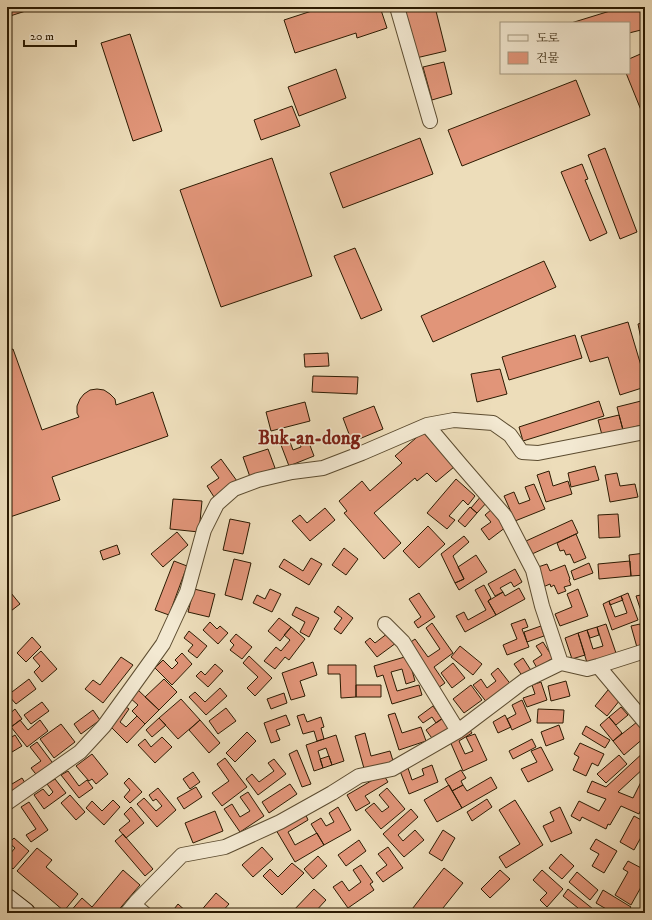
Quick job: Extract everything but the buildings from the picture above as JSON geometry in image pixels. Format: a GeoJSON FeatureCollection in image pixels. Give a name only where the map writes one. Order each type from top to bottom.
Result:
{"type":"FeatureCollection","features":[{"type":"Feature","properties":{"kind":"main road"},"geometry":{"type":"LineString","coordinates":[[7,899],[25,913]]}},
{"type":"Feature","properties":{"kind":"street"},"geometry":{"type":"LineString","coordinates":[[397,7],[430,121]]}},
{"type":"Feature","properties":{"kind":"street"},"geometry":{"type":"LineString","coordinates":[[7,803],[80,752],[104,726],[163,644],[187,592],[204,530],[217,504],[234,489],[258,480],[292,472],[323,468],[427,425],[454,420],[493,423],[510,435],[522,452],[538,453],[645,432]]}},
{"type":"Feature","properties":{"kind":"street"},"geometry":{"type":"LineString","coordinates":[[427,425],[505,516],[533,570],[542,606],[561,663]]}},
{"type":"Feature","properties":{"kind":"street"},"geometry":{"type":"LineString","coordinates":[[385,624],[403,642],[458,731]]}},
{"type":"Feature","properties":{"kind":"street"},"geometry":{"type":"LineString","coordinates":[[127,913],[182,855],[225,847],[280,822],[359,776],[392,769],[458,731],[524,681],[561,663],[587,668],[645,651]]}},
{"type":"Feature","properties":{"kind":"street"},"geometry":{"type":"LineString","coordinates":[[598,666],[645,722]]}},
{"type":"Feature","properties":{"kind":"lane"},"geometry":{"type":"LineString","coordinates":[[136,902],[149,913]]}},
{"type":"Feature","properties":{"kind":"district","name":"Buk-an-dong"},"geometry":{"type":"Point","coordinates":[309,438]}}]}
